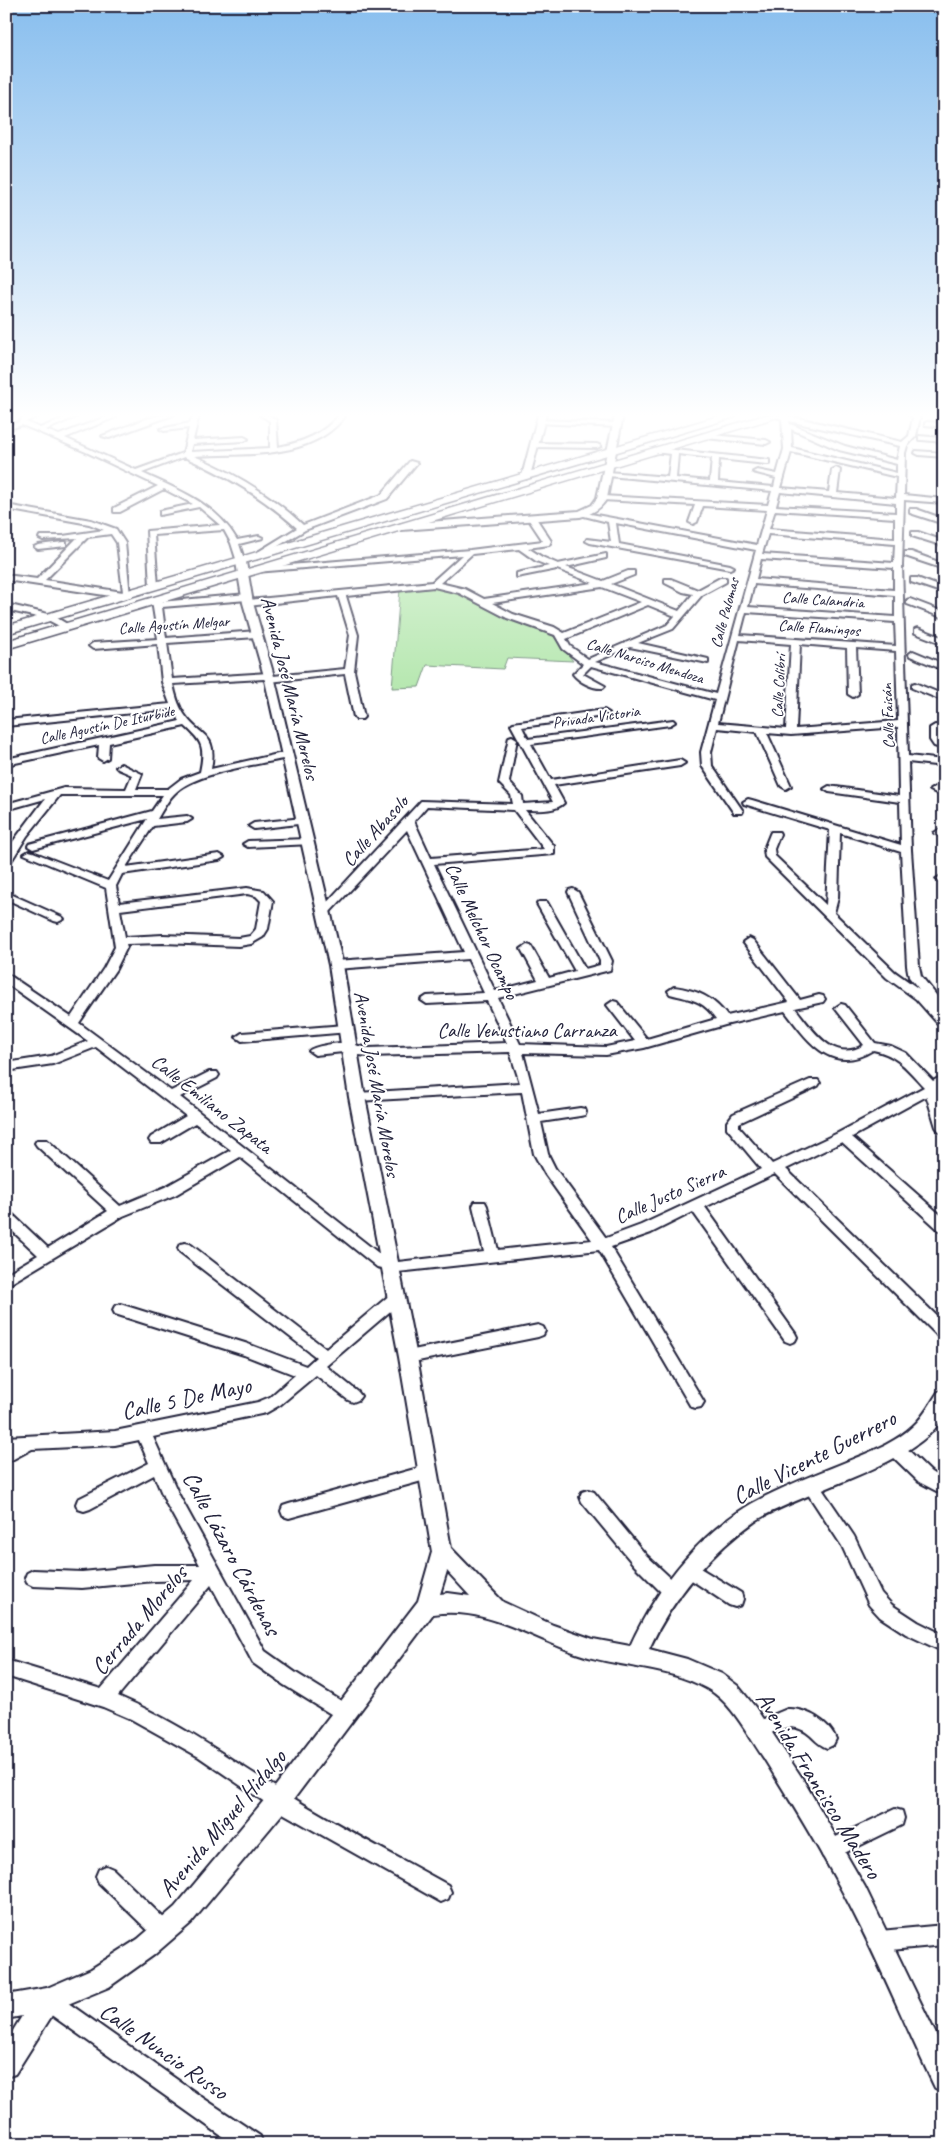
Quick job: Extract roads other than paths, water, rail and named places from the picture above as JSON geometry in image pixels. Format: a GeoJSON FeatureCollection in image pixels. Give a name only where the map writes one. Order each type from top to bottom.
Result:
{"type":"FeatureCollection","features":[{"type":"Feature","properties":{"kind":"main road"},"geometry":{"type":"LineString","coordinates":[[6,646],[157,603],[247,569],[256,557],[395,515]]}},
{"type":"Feature","properties":{"kind":"main road"},"geometry":{"type":"LineString","coordinates":[[6,630],[154,586],[247,569],[439,515]]}},
{"type":"Feature","properties":{"kind":"street"},"geometry":{"type":"LineString","coordinates":[[6,577],[125,595],[121,542],[114,531],[91,522],[53,515]]}},
{"type":"Feature","properties":{"kind":"street"},"geometry":{"type":"LineString","coordinates":[[214,515],[236,543],[247,569],[470,552],[546,543],[547,541],[531,518]]}},
{"type":"Feature","properties":{"kind":"street"},"geometry":{"type":"LineString","coordinates":[[289,515],[302,528]]}},
{"type":"Feature","properties":{"kind":"street"},"geometry":{"type":"LineString","coordinates":[[256,557],[302,528],[336,515]]}},
{"type":"Feature","properties":{"kind":"street"},"geometry":{"type":"LineString","coordinates":[[400,527],[564,515]]}},
{"type":"Feature","properties":{"kind":"street"},"geometry":{"type":"LineString","coordinates":[[587,515],[758,552],[898,566]]}},
{"type":"Feature","properties":{"kind":"street"},"geometry":{"type":"LineString","coordinates":[[693,522],[695,515]]}},
{"type":"Feature","properties":{"kind":"street","name":"Calle Palomas"},"geometry":{"type":"LineString","coordinates":[[738,810],[707,766],[706,752],[769,515]]}},
{"type":"Feature","properties":{"kind":"street"},"geometry":{"type":"LineString","coordinates":[[888,515],[899,516]]}},
{"type":"Feature","properties":{"kind":"street"},"geometry":{"type":"LineString","coordinates":[[923,515],[944,522]]}},
{"type":"Feature","properties":{"kind":"street","name":"Calle Faisán"},"geometry":{"type":"LineString","coordinates":[[899,516],[898,566],[902,724],[906,850],[913,966],[915,977],[944,1013]]}},
{"type":"Feature","properties":{"kind":"street"},"geometry":{"type":"LineString","coordinates":[[612,520],[615,545]]}},
{"type":"Feature","properties":{"kind":"street"},"geometry":{"type":"LineString","coordinates":[[154,586],[150,533],[226,528]]}},
{"type":"Feature","properties":{"kind":"street"},"geometry":{"type":"LineString","coordinates":[[44,538],[63,538],[114,531]]}},
{"type":"Feature","properties":{"kind":"street"},"geometry":{"type":"LineString","coordinates":[[764,531],[899,542]]}},
{"type":"Feature","properties":{"kind":"street"},"geometry":{"type":"LineString","coordinates":[[914,534],[944,544]]}},
{"type":"Feature","properties":{"kind":"street"},"geometry":{"type":"LineString","coordinates":[[39,582],[85,535]]}},
{"type":"Feature","properties":{"kind":"street"},"geometry":{"type":"LineString","coordinates":[[236,543],[259,538]]}},
{"type":"Feature","properties":{"kind":"street"},"geometry":{"type":"LineString","coordinates":[[590,541],[730,567]]}},
{"type":"Feature","properties":{"kind":"street"},"geometry":{"type":"LineString","coordinates":[[38,547],[78,542]]}},
{"type":"Feature","properties":{"kind":"street"},"geometry":{"type":"LineString","coordinates":[[522,547],[557,568],[604,584],[679,614]]}},
{"type":"Feature","properties":{"kind":"street"},"geometry":{"type":"LineString","coordinates":[[434,584],[470,552]]}},
{"type":"Feature","properties":{"kind":"street"},"geometry":{"type":"LineString","coordinates":[[908,554],[944,567]]}},
{"type":"Feature","properties":{"kind":"street"},"geometry":{"type":"LineString","coordinates":[[520,575],[603,556]]}},
{"type":"Feature","properties":{"kind":"street"},"geometry":{"type":"LineString","coordinates":[[557,568],[580,588]]}},
{"type":"Feature","properties":{"kind":"street","name":"Avenida José María Morelos"},"geometry":{"type":"LineString","coordinates":[[247,569],[248,600],[269,677],[336,964],[356,1097],[381,1214],[389,1266],[429,1472],[442,1552],[427,1605]]}},
{"type":"Feature","properties":{"kind":"street"},"geometry":{"type":"LineString","coordinates":[[482,602],[604,584],[631,573]]}},
{"type":"Feature","properties":{"kind":"street"},"geometry":{"type":"LineString","coordinates":[[600,686],[578,676],[579,672],[589,663],[670,627],[679,614],[699,593],[723,580]]}},
{"type":"Feature","properties":{"kind":"street"},"geometry":{"type":"LineString","coordinates":[[914,580],[944,591]]}},
{"type":"Feature","properties":{"kind":"street"},"geometry":{"type":"LineString","coordinates":[[668,581],[675,586],[699,593]]}},
{"type":"Feature","properties":{"kind":"street"},"geometry":{"type":"LineString","coordinates":[[751,581],[899,593]]}},
{"type":"Feature","properties":{"kind":"street","name":"Calle Narciso Mendoza"},"geometry":{"type":"LineString","coordinates":[[157,603],[342,594],[434,584],[462,592],[510,616],[552,629],[559,633],[560,638],[575,655],[589,663],[719,698]]}},
{"type":"Feature","properties":{"kind":"street"},"geometry":{"type":"LineString","coordinates":[[342,594],[354,635],[349,671],[359,717]]}},
{"type":"Feature","properties":{"kind":"street"},"geometry":{"type":"LineString","coordinates":[[560,638],[648,602]]}},
{"type":"Feature","properties":{"kind":"street"},"geometry":{"type":"LineString","coordinates":[[910,602],[944,615]]}},
{"type":"Feature","properties":{"kind":"street","name":"Calle Agustín De Iturbide"},"geometry":{"type":"LineString","coordinates":[[157,603],[167,682],[175,706],[185,723],[198,731],[206,741],[207,761],[205,774]]}},
{"type":"Feature","properties":{"kind":"street"},"geometry":{"type":"LineString","coordinates":[[6,607],[49,617],[68,627]]}},
{"type":"Feature","properties":{"kind":"street","name":"Calle Calandria"},"geometry":{"type":"LineString","coordinates":[[743,609],[900,620]]}},
{"type":"Feature","properties":{"kind":"street"},"geometry":{"type":"LineString","coordinates":[[918,631],[944,641]]}},
{"type":"Feature","properties":{"kind":"street","name":"Calle Agustín Melgar"},"geometry":{"type":"LineString","coordinates":[[93,646],[257,634]]}},
{"type":"Feature","properties":{"kind":"street","name":"Calle Flamingos"},"geometry":{"type":"LineString","coordinates":[[735,637],[901,649]]}},
{"type":"Feature","properties":{"kind":"street","name":"Calle Colibrí"},"geometry":{"type":"LineString","coordinates":[[791,732],[796,642]]}},
{"type":"Feature","properties":{"kind":"street"},"geometry":{"type":"LineString","coordinates":[[630,644],[706,661]]}},
{"type":"Feature","properties":{"kind":"street"},"geometry":{"type":"LineString","coordinates":[[851,646],[853,694]]}},
{"type":"Feature","properties":{"kind":"street"},"geometry":{"type":"LineString","coordinates":[[913,654],[944,667]]}},
{"type":"Feature","properties":{"kind":"street"},"geometry":{"type":"LineString","coordinates":[[167,682],[349,671]]}},
{"type":"Feature","properties":{"kind":"street"},"geometry":{"type":"LineString","coordinates":[[199,679],[199,692]]}},
{"type":"Feature","properties":{"kind":"street"},"geometry":{"type":"LineString","coordinates":[[915,686],[944,698]]}},
{"type":"Feature","properties":{"kind":"street"},"geometry":{"type":"LineString","coordinates":[[6,723],[175,706]]}},
{"type":"Feature","properties":{"kind":"street"},"geometry":{"type":"LineString","coordinates":[[604,713],[516,725],[549,783],[680,763]]}},
{"type":"Feature","properties":{"kind":"street","name":"Privada Victoria"},"geometry":{"type":"LineString","coordinates":[[526,742],[670,722]]}},
{"type":"Feature","properties":{"kind":"street","name":"Calle Agustín De Iturbide"},"geometry":{"type":"LineString","coordinates":[[6,762],[185,723]]}},
{"type":"Feature","properties":{"kind":"street"},"geometry":{"type":"LineString","coordinates":[[712,725],[761,731],[791,732],[902,724]]}},
{"type":"Feature","properties":{"kind":"street"},"geometry":{"type":"LineString","coordinates":[[944,729],[937,727],[935,730],[936,742],[944,746]]}},
{"type":"Feature","properties":{"kind":"street"},"geometry":{"type":"LineString","coordinates":[[761,731],[786,786]]}},
{"type":"Feature","properties":{"kind":"street"},"geometry":{"type":"LineString","coordinates":[[428,861],[550,852],[549,846],[517,807],[519,800],[516,793],[504,783],[512,739]]}},
{"type":"Feature","properties":{"kind":"street"},"geometry":{"type":"LineString","coordinates":[[103,758],[104,740]]}},
{"type":"Feature","properties":{"kind":"street"},"geometry":{"type":"LineString","coordinates":[[72,1023],[117,957],[121,941],[111,886],[118,871],[170,792],[185,781],[205,774],[287,755]]}},
{"type":"Feature","properties":{"kind":"street"},"geometry":{"type":"LineString","coordinates":[[904,763],[944,763]]}},
{"type":"Feature","properties":{"kind":"street"},"geometry":{"type":"LineString","coordinates":[[904,763],[944,770]]}},
{"type":"Feature","properties":{"kind":"street"},"geometry":{"type":"LineString","coordinates":[[122,767],[137,774],[130,791]]}},
{"type":"Feature","properties":{"kind":"street","name":"Calle Abasolo"},"geometry":{"type":"LineString","coordinates":[[325,911],[409,822],[418,808],[429,802],[517,807],[553,806],[559,803],[549,783]]}},
{"type":"Feature","properties":{"kind":"street"},"geometry":{"type":"LineString","coordinates":[[829,789],[905,800]]}},
{"type":"Feature","properties":{"kind":"street"},"geometry":{"type":"LineString","coordinates":[[6,807],[57,792],[170,792]]}},
{"type":"Feature","properties":{"kind":"street"},"geometry":{"type":"LineString","coordinates":[[6,861],[19,839],[57,792]]}},
{"type":"Feature","properties":{"kind":"street"},"geometry":{"type":"LineString","coordinates":[[748,802],[906,850]]}},
{"type":"Feature","properties":{"kind":"street"},"geometry":{"type":"LineString","coordinates":[[18,803],[43,808]]}},
{"type":"Feature","properties":{"kind":"street"},"geometry":{"type":"LineString","coordinates":[[111,886],[31,850],[157,813]]}},
{"type":"Feature","properties":{"kind":"street"},"geometry":{"type":"LineString","coordinates":[[150,823],[187,818]]}},
{"type":"Feature","properties":{"kind":"street"},"geometry":{"type":"LineString","coordinates":[[254,826],[302,822]]}},
{"type":"Feature","properties":{"kind":"street","name":"Calle Melchor Ocampo"},"geometry":{"type":"LineString","coordinates":[[409,822],[516,1047],[541,1154],[550,1171],[603,1244],[610,1259],[696,1402]]}},
{"type":"Feature","properties":{"kind":"street"},"geometry":{"type":"LineString","coordinates":[[829,913],[833,898],[835,829]]}},
{"type":"Feature","properties":{"kind":"street"},"geometry":{"type":"LineString","coordinates":[[775,834],[769,849],[770,857],[891,975],[920,996],[944,1024]]}},
{"type":"Feature","properties":{"kind":"street"},"geometry":{"type":"LineString","coordinates":[[248,844],[308,842]]}},
{"type":"Feature","properties":{"kind":"street"},"geometry":{"type":"LineString","coordinates":[[118,871],[219,857]]}},
{"type":"Feature","properties":{"kind":"street"},"geometry":{"type":"LineString","coordinates":[[114,908],[178,898],[247,892],[260,893],[267,901],[265,925],[259,936],[250,941],[163,939],[121,941]]}},
{"type":"Feature","properties":{"kind":"street"},"geometry":{"type":"LineString","coordinates":[[427,1000],[492,996],[606,967],[606,961],[573,892]]}},
{"type":"Feature","properties":{"kind":"street"},"geometry":{"type":"LineString","coordinates":[[6,895],[58,919]]}},
{"type":"Feature","properties":{"kind":"street"},"geometry":{"type":"LineString","coordinates":[[543,904],[582,973]]}},
{"type":"Feature","properties":{"kind":"street"},"geometry":{"type":"LineString","coordinates":[[749,942],[812,1036],[829,1052],[847,1056],[855,1055],[864,1052],[871,1046]]}},
{"type":"Feature","properties":{"kind":"street"},"geometry":{"type":"LineString","coordinates":[[527,948],[545,982]]}},
{"type":"Feature","properties":{"kind":"street"},"geometry":{"type":"LineString","coordinates":[[336,964],[471,955]]}},
{"type":"Feature","properties":{"kind":"street","name":"Calle Emiliano Zapata"},"geometry":{"type":"LineString","coordinates":[[6,977],[72,1023],[196,1116],[382,1263],[389,1266]]}},
{"type":"Feature","properties":{"kind":"street"},"geometry":{"type":"LineString","coordinates":[[674,991],[686,992],[703,998],[714,1007],[724,1021]]}},
{"type":"Feature","properties":{"kind":"street","name":"Calle Venustiano Carranza"},"geometry":{"type":"LineString","coordinates":[[315,1051],[348,1049],[369,1052],[516,1047],[558,1051],[606,1051],[644,1044],[724,1021],[819,999]]}},
{"type":"Feature","properties":{"kind":"street"},"geometry":{"type":"LineString","coordinates":[[613,1005],[644,1044]]}},
{"type":"Feature","properties":{"kind":"street"},"geometry":{"type":"LineString","coordinates":[[841,1008],[871,1046],[887,1049],[902,1056],[938,1083],[944,1127]]}},
{"type":"Feature","properties":{"kind":"street"},"geometry":{"type":"LineString","coordinates":[[242,1037],[345,1028]]}},
{"type":"Feature","properties":{"kind":"street"},"geometry":{"type":"LineString","coordinates":[[6,1067],[41,1064],[58,1060],[97,1042]]}},
{"type":"Feature","properties":{"kind":"street"},"geometry":{"type":"LineString","coordinates":[[170,1097],[213,1075]]}},
{"type":"Feature","properties":{"kind":"street"},"geometry":{"type":"LineString","coordinates":[[814,1083],[738,1118],[733,1122],[733,1128],[944,1333]]}},
{"type":"Feature","properties":{"kind":"street","name":"Calle Justo Sierra"},"geometry":{"type":"LineString","coordinates":[[389,1266],[407,1267],[603,1244],[646,1229],[843,1136],[938,1083]]}},
{"type":"Feature","properties":{"kind":"street"},"geometry":{"type":"LineString","coordinates":[[356,1097],[527,1088]]}},
{"type":"Feature","properties":{"kind":"street"},"geometry":{"type":"LineString","coordinates":[[534,1119],[580,1112]]}},
{"type":"Feature","properties":{"kind":"street"},"geometry":{"type":"LineString","coordinates":[[156,1140],[196,1116]]}},
{"type":"Feature","properties":{"kind":"street"},"geometry":{"type":"LineString","coordinates":[[843,1136],[944,1226]]}},
{"type":"Feature","properties":{"kind":"street"},"geometry":{"type":"LineString","coordinates":[[42,1143],[118,1212]]}},
{"type":"Feature","properties":{"kind":"street"},"geometry":{"type":"LineString","coordinates":[[6,1281],[118,1212],[170,1191],[240,1151]]}},
{"type":"Feature","properties":{"kind":"street"},"geometry":{"type":"LineString","coordinates":[[480,1206],[492,1256]]}},
{"type":"Feature","properties":{"kind":"street"},"geometry":{"type":"LineString","coordinates":[[696,1206],[790,1337]]}},
{"type":"Feature","properties":{"kind":"street"},"geometry":{"type":"LineString","coordinates":[[6,1217],[48,1256]]}},
{"type":"Feature","properties":{"kind":"street"},"geometry":{"type":"LineString","coordinates":[[185,1248],[316,1366],[353,1396]]}},
{"type":"Feature","properties":{"kind":"street","name":"Calle 5 De Mayo"},"geometry":{"type":"LineString","coordinates":[[6,1444],[115,1438],[261,1408],[275,1401],[396,1298]]}},
{"type":"Feature","properties":{"kind":"street"},"geometry":{"type":"LineString","coordinates":[[120,1310],[248,1350],[316,1366]]}},
{"type":"Feature","properties":{"kind":"street"},"geometry":{"type":"LineString","coordinates":[[408,1357],[538,1331]]}},
{"type":"Feature","properties":{"kind":"street","name":"Calle Vicente Guerrero"},"geometry":{"type":"LineString","coordinates":[[636,1657],[641,1643],[673,1592],[690,1570],[724,1535],[755,1510],[896,1449],[919,1432],[931,1419],[944,1397]]}},
{"type":"Feature","properties":{"kind":"street","name":"Calle Lázaro Cárdenas"},"geometry":{"type":"LineString","coordinates":[[144,1433],[158,1466],[211,1572],[259,1657],[345,1714]]}},
{"type":"Feature","properties":{"kind":"street"},"geometry":{"type":"LineString","coordinates":[[6,1456],[31,1442]]}},
{"type":"Feature","properties":{"kind":"street"},"geometry":{"type":"LineString","coordinates":[[896,1449],[925,1477],[944,1488]]}},
{"type":"Feature","properties":{"kind":"street"},"geometry":{"type":"LineString","coordinates":[[84,1504],[158,1466]]}},
{"type":"Feature","properties":{"kind":"street"},"geometry":{"type":"LineString","coordinates":[[289,1511],[429,1472]]}},
{"type":"Feature","properties":{"kind":"street"},"geometry":{"type":"LineString","coordinates":[[810,1485],[848,1541],[875,1599],[886,1611],[912,1628],[944,1644]]}},
{"type":"Feature","properties":{"kind":"street"},"geometry":{"type":"LineString","coordinates":[[588,1498],[640,1560],[673,1592]]}},
{"type":"Feature","properties":{"kind":"street","name":"Avenida Francisco Madero"},"geometry":{"type":"LineString","coordinates":[[442,1552],[496,1609]]}},
{"type":"Feature","properties":{"kind":"street"},"geometry":{"type":"LineString","coordinates":[[690,1570],[735,1599]]}},
{"type":"Feature","properties":{"kind":"street"},"geometry":{"type":"LineString","coordinates":[[33,1578],[82,1580],[154,1573],[211,1572]]}},
{"type":"Feature","properties":{"kind":"street","name":"Cerrada Morelos"},"geometry":{"type":"LineString","coordinates":[[104,1699],[211,1572]]}},
{"type":"Feature","properties":{"kind":"street","name":"Avenida Francisco Madero"},"geometry":{"type":"LineString","coordinates":[[427,1605],[448,1602],[496,1609],[548,1633],[593,1649],[687,1669],[715,1681],[736,1700],[758,1730],[857,1895],[944,2079]]}},
{"type":"Feature","properties":{"kind":"street","name":"Avenida Miguel Hidalgo"},"geometry":{"type":"LineString","coordinates":[[6,2007],[47,2000],[100,1978],[139,1952],[164,1932],[194,1903],[279,1800],[427,1605]]}},
{"type":"Feature","properties":{"kind":"street"},"geometry":{"type":"LineString","coordinates":[[6,1668],[104,1699],[137,1713],[205,1751],[279,1800],[440,1892]]}},
{"type":"Feature","properties":{"kind":"street"},"geometry":{"type":"LineString","coordinates":[[758,1730],[785,1717],[799,1717],[812,1724],[827,1739]]}},
{"type":"Feature","properties":{"kind":"street"},"geometry":{"type":"LineString","coordinates":[[830,1850],[895,1818]]}},
{"type":"Feature","properties":{"kind":"street"},"geometry":{"type":"LineString","coordinates":[[106,1876],[164,1932]]}},
{"type":"Feature","properties":{"kind":"street"},"geometry":{"type":"LineString","coordinates":[[880,1941],[944,1935]]}},
{"type":"Feature","properties":{"kind":"street"},"geometry":{"type":"LineString","coordinates":[[6,2065],[47,2000]]}},
{"type":"Feature","properties":{"kind":"street","name":"Calle Nuncio Russo"},"geometry":{"type":"LineString","coordinates":[[47,2000],[252,2144]]}}]}
